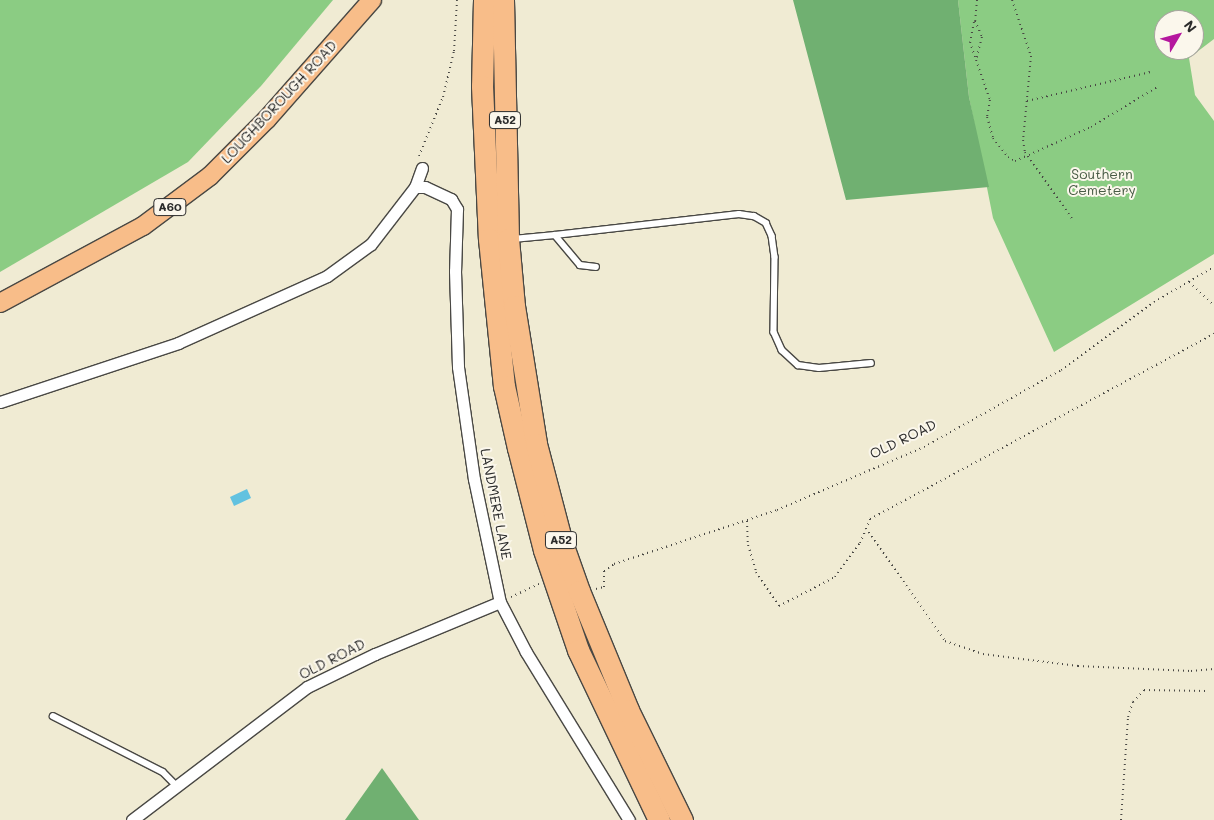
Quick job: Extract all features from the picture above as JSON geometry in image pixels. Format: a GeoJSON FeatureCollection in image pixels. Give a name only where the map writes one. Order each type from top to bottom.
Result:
{"type":"FeatureCollection","features":[{"type":"Feature","properties":{"kind":"highway","name":"A52"},"geometry":{"type":"LineString","coordinates":[[484,0],[482,86],[490,249],[504,386],[544,550],[578,650],[659,820]]}},
{"type":"Feature","properties":{"kind":"highway","name":"A52"},"geometry":{"type":"LineString","coordinates":[[503,0],[508,239],[524,383],[548,495],[562,543],[624,702],[682,820]]}},
{"type":"Feature","properties":{"kind":"main road","name":"LOUGHBOROUGH ROAD"},"geometry":{"type":"LineString","coordinates":[[0,303],[143,226],[203,181],[267,119],[372,0]]}},
{"type":"Feature","properties":{"kind":"street"},"geometry":{"type":"LineString","coordinates":[[0,402],[92,374],[178,343],[337,270],[371,244],[415,187],[420,163]]}},
{"type":"Feature","properties":{"kind":"street","name":"LANDMERE LANE"},"geometry":{"type":"LineString","coordinates":[[415,187],[425,186],[451,199],[457,209],[455,271],[458,367],[474,478],[500,602],[526,652],[629,820]]}},
{"type":"Feature","properties":{"kind":"street","name":"OLD ROAD"},"geometry":{"type":"LineString","coordinates":[[132,820],[307,687],[375,654],[500,602]]}},
{"type":"Feature","properties":{"kind":"lane"},"geometry":{"type":"LineString","coordinates":[[508,239],[739,214],[754,216],[766,223],[772,236],[775,257],[774,332],[782,350],[798,365],[819,368],[871,363]]}},
{"type":"Feature","properties":{"kind":"lane"},"geometry":{"type":"LineString","coordinates":[[555,235],[580,265],[588,268],[596,267]]}},
{"type":"Feature","properties":{"kind":"lane"},"geometry":{"type":"LineString","coordinates":[[53,716],[131,758],[156,768],[176,785]]}},
{"type":"Feature","properties":{"kind":"path"},"geometry":{"type":"LineString","coordinates":[[420,163],[443,97],[454,51],[457,0]]}},
{"type":"Feature","properties":{"kind":"path"},"geometry":{"type":"LineString","coordinates":[[978,0],[970,31],[970,42],[990,100],[987,117],[993,138],[1008,157],[1016,160],[1028,158],[1091,127],[1160,86]]}},
{"type":"Feature","properties":{"kind":"path"},"geometry":{"type":"LineString","coordinates":[[1012,0],[1031,56],[1023,140],[1028,158],[1072,220]]}},
{"type":"Feature","properties":{"kind":"path"},"geometry":{"type":"LineString","coordinates":[[974,21],[982,37],[976,60]]}},
{"type":"Feature","properties":{"kind":"path"},"geometry":{"type":"LineString","coordinates":[[1027,101],[1151,72]]}},
{"type":"Feature","properties":{"kind":"path","name":"OLD ROAD"},"geometry":{"type":"LineString","coordinates":[[591,589],[604,587],[604,571],[614,564],[747,521],[847,482],[924,447],[1061,370],[1154,302],[1214,266]]}},
{"type":"Feature","properties":{"kind":"path"},"geometry":{"type":"LineString","coordinates":[[1189,282],[1214,304]]}},
{"type":"Feature","properties":{"kind":"path"},"geometry":{"type":"LineString","coordinates":[[747,521],[748,545],[756,572],[779,606],[835,577],[860,544],[870,519],[1214,334]]}},
{"type":"Feature","properties":{"kind":"path"},"geometry":{"type":"LineString","coordinates":[[866,528],[945,642],[983,654],[1078,666],[1191,671],[1214,669]]}},
{"type":"Feature","properties":{"kind":"path"},"geometry":{"type":"LineString","coordinates":[[500,602],[540,584],[537,576]]}},
{"type":"Feature","properties":{"kind":"path"},"geometry":{"type":"LineString","coordinates":[[1121,820],[1128,717],[1133,702],[1144,690],[1207,691]]}},
{"type":"Feature","properties":{"kind":"green space"},"geometry":{"type":"Polygon","coordinates":[[[0,0],[333,0],[261,86],[188,162],[0,272],[0,0]]]}},
{"type":"Feature","properties":{"kind":"green space"},"geometry":{"type":"Polygon","coordinates":[[[793,0],[958,0],[969,97],[989,187],[846,200],[793,0]]]}},
{"type":"Feature","properties":{"kind":"green space","name":"Southern Cemetery"},"geometry":{"type":"Polygon","coordinates":[[[958,0],[1214,0],[1214,39],[1204,47],[1204,10],[1154,10],[1154,60],[1189,60],[1195,95],[1214,121],[1214,254],[1054,352],[993,218],[969,97],[958,0]]]}},
{"type":"Feature","properties":{"kind":"green space"},"geometry":{"type":"Polygon","coordinates":[[[382,768],[419,820],[345,820],[382,768]]]}},
{"type":"Feature","properties":{"kind":"water"},"geometry":{"type":"Polygon","coordinates":[[[247,489],[251,498],[234,506],[230,497],[247,489]]]}}]}
